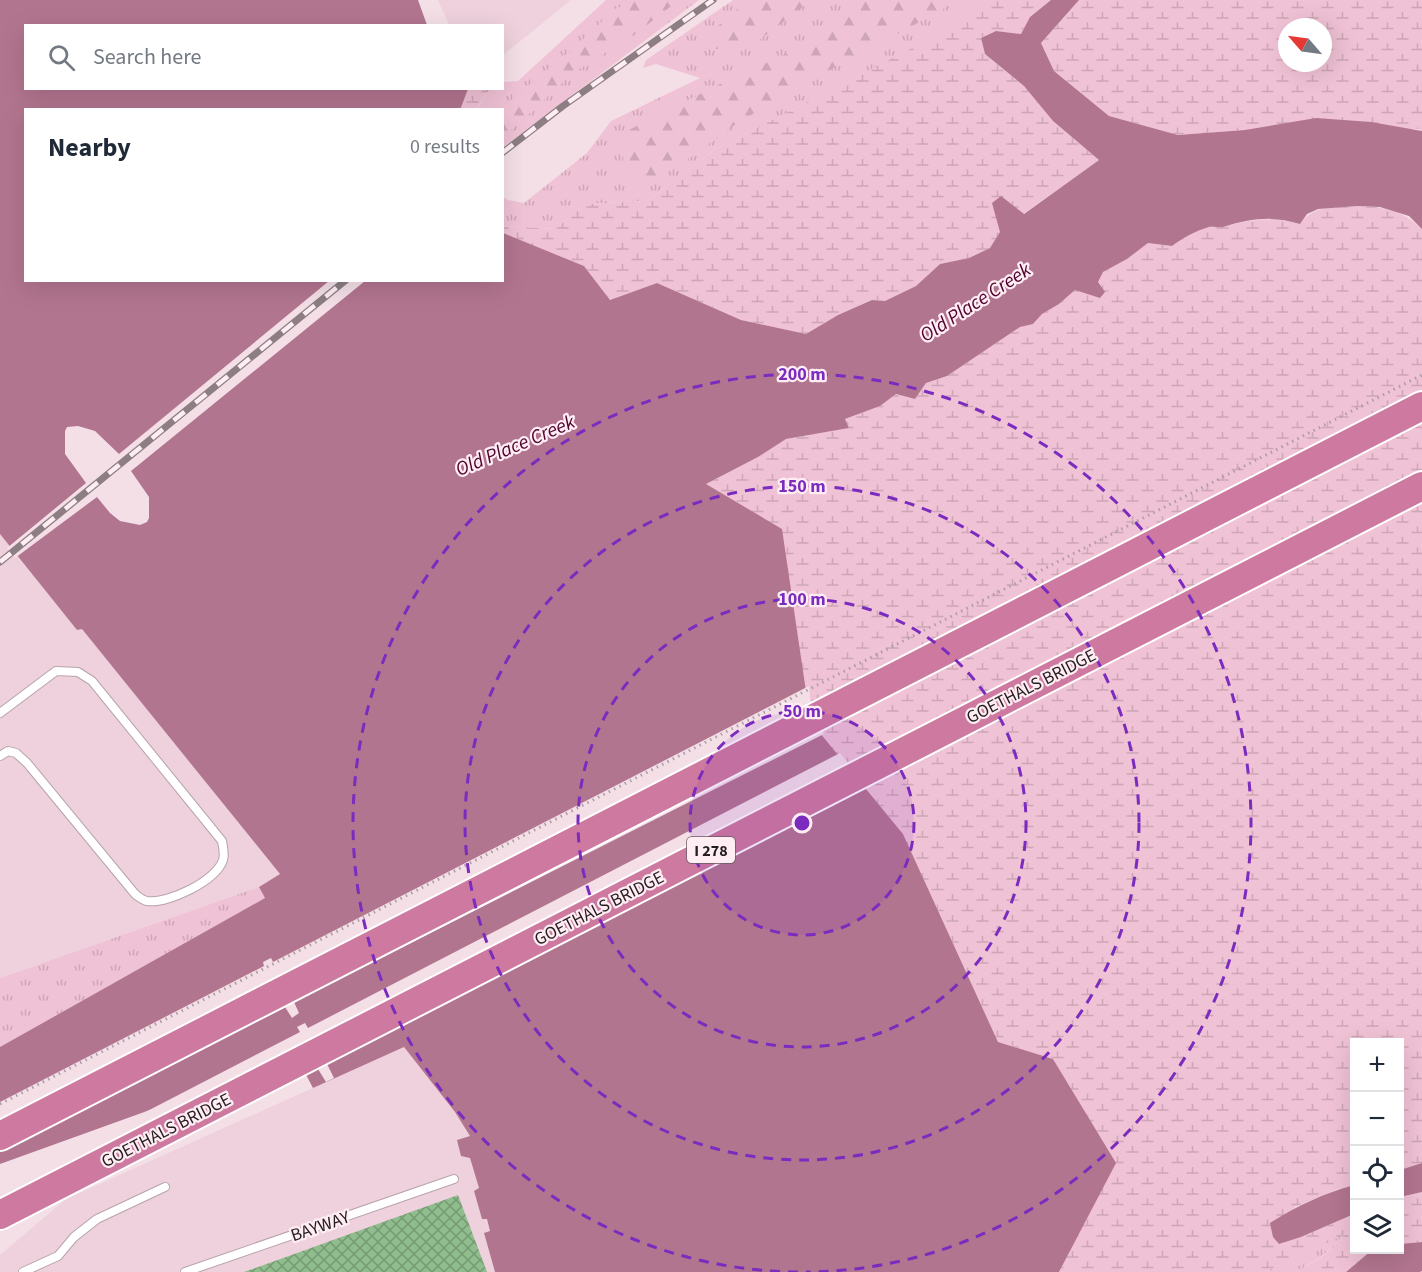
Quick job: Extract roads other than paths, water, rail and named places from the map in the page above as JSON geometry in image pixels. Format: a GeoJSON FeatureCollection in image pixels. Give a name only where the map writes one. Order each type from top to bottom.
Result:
{"type":"FeatureCollection","features":[{"type":"Feature","properties":{"kind":"highway"},"geometry":{"type":"LineString","coordinates":[[0,1136],[1422,406]]}},
{"type":"Feature","properties":{"kind":"highway","name":"GOETHALS BRIDGE"},"geometry":{"type":"LineString","coordinates":[[0,1215],[1422,486]]}},
{"type":"Feature","properties":{"kind":"lane"},"geometry":{"type":"LineString","coordinates":[[0,712],[56,671],[78,672],[92,681],[222,841],[224,857],[219,867],[199,884],[176,896],[149,901],[141,899],[27,763],[16,753],[8,751],[0,756]]}},
{"type":"Feature","properties":{"kind":"lane","name":"BAYWAY"},"geometry":{"type":"LineString","coordinates":[[185,1272],[454,1179]]}},
{"type":"Feature","properties":{"kind":"lane"},"geometry":{"type":"LineString","coordinates":[[23,1272],[58,1256],[74,1237],[97,1219],[165,1187]]}},
{"type":"Feature","properties":{"kind":"water","name":"Old Place Creek"},"geometry":{"type":"Polygon","coordinates":[[[0,0],[418,0],[427,24],[24,24],[24,90],[468,90],[461,108],[24,108],[24,282],[504,282],[504,233],[584,266],[610,300],[657,283],[741,320],[806,334],[838,315],[872,300],[885,301],[916,286],[940,264],[969,258],[990,248],[1000,232],[992,203],[1001,196],[1024,214],[1099,160],[1053,121],[1024,86],[985,54],[981,38],[996,31],[1021,34],[1030,17],[1051,0],[1079,0],[1041,43],[1054,71],[1109,116],[1178,135],[1245,130],[1316,118],[1371,122],[1422,131],[1422,229],[1409,216],[1380,207],[1358,206],[1318,209],[1307,214],[1300,224],[1270,219],[1252,220],[1204,229],[1172,246],[1148,243],[1127,259],[1103,272],[1098,282],[1105,292],[1100,298],[1075,290],[1059,304],[1042,314],[1033,324],[1020,327],[947,376],[926,383],[915,399],[896,394],[880,406],[845,419],[849,428],[786,439],[758,457],[706,484],[782,529],[808,705],[820,733],[903,834],[998,1042],[1053,1059],[1116,1163],[1059,1272],[495,1272],[484,1233],[490,1231],[487,1219],[482,1219],[474,1191],[479,1188],[470,1158],[461,1156],[457,1140],[470,1136],[455,1112],[404,1047],[313,1088],[302,1067],[269,1067],[0,1164],[0,1047],[265,898],[259,887],[280,874],[82,629],[77,630],[0,534],[0,0]]]}},
{"type":"Feature","properties":{"kind":"water"},"geometry":{"type":"Polygon","coordinates":[[[1422,1163],[1422,1192],[1404,1196],[1404,1169],[1422,1163]]]}},
{"type":"Feature","properties":{"kind":"water"},"geometry":{"type":"Polygon","coordinates":[[[1350,1186],[1350,1216],[1279,1244],[1273,1237],[1270,1223],[1332,1192],[1350,1186]]]}},
{"type":"Feature","properties":{"kind":"water"},"geometry":{"type":"Polygon","coordinates":[[[1422,1242],[1422,1271],[1346,1272],[1367,1254],[1404,1254],[1404,1244],[1422,1242]]]}},
{"type":"Feature","properties":{"kind":"railway"},"geometry":{"type":"LineString","coordinates":[[504,151],[563,106],[713,0]]}},
{"type":"Feature","properties":{"kind":"railway"},"geometry":{"type":"LineString","coordinates":[[0,562],[344,282]]}}]}
